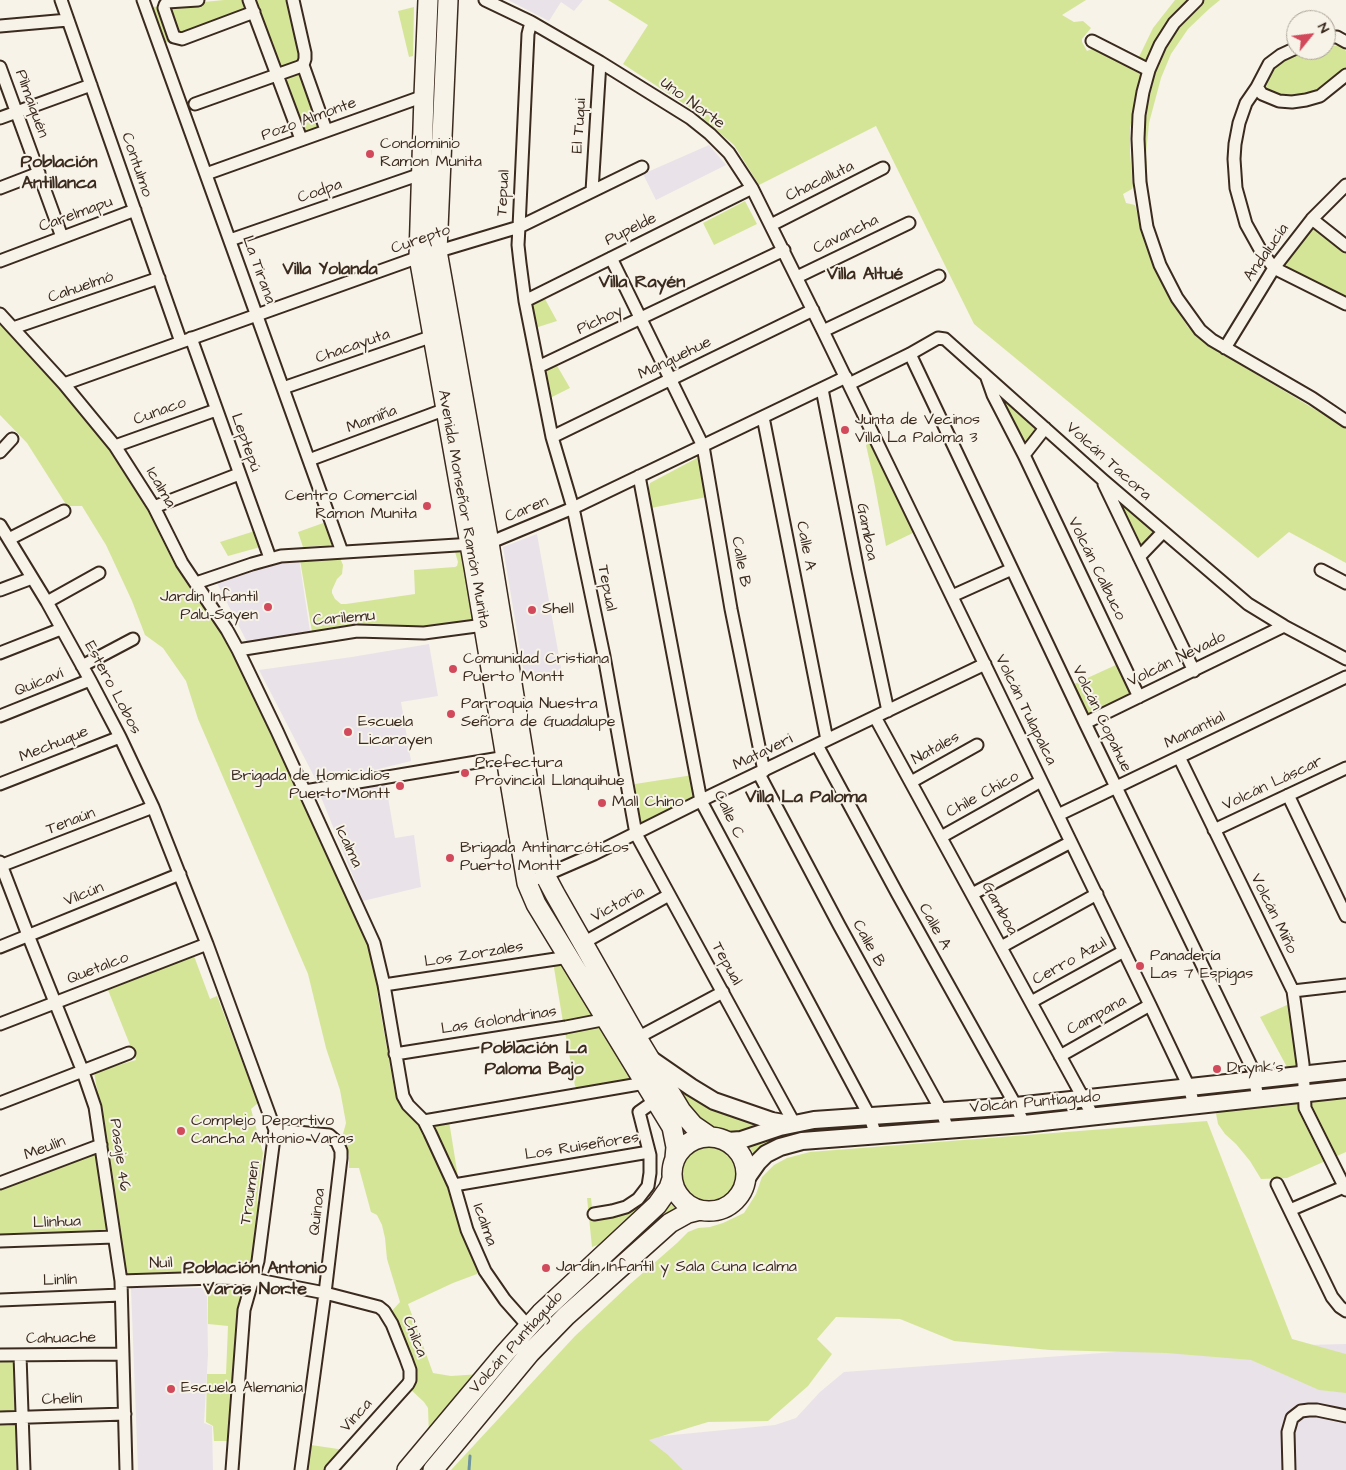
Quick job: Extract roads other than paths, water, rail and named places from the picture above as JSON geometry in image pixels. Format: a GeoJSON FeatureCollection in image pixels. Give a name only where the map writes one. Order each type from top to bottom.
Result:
{"type":"FeatureCollection","features":[{"type":"Feature","properties":{"kind":"main road","name":"Avenida Monseñor Ramón Munita"},"geometry":{"type":"LineString","coordinates":[[428,0],[421,174],[433,336],[484,625],[515,756],[546,875],[555,894],[648,1057],[685,1117],[692,1126],[718,1138]]}},
{"type":"Feature","properties":{"kind":"main road","name":"Avenida Monseñor Ramón Munita"},"geometry":{"type":"LineString","coordinates":[[448,0],[428,254],[489,543],[515,756],[527,883],[536,904],[672,1127],[676,1147],[675,1158]]}},
{"type":"Feature","properties":{"kind":"main road","name":"Avenida Monseñor Ramón Munita"},"geometry":{"type":"LineString","coordinates":[[648,1057],[714,1101],[772,1121],[792,1124]]}},
{"type":"Feature","properties":{"kind":"main road","name":"Volcán Puntiagudo"},"geometry":{"type":"LineString","coordinates":[[718,1138],[741,1140],[792,1124],[814,1120],[1016,1106],[1346,1070]]}},
{"type":"Feature","properties":{"kind":"main road","name":"Volcán Puntiagudo"},"geometry":{"type":"LineString","coordinates":[[746,1179],[762,1158],[772,1150],[795,1142],[1024,1124],[1346,1090]]}},
{"type":"Feature","properties":{"kind":"main road"},"geometry":{"type":"LineString","coordinates":[[698,1138],[718,1138],[734,1146],[740,1153],[744,1161],[746,1179],[738,1198],[721,1210],[711,1212],[690,1206],[681,1199],[675,1190],[672,1168],[680,1149],[689,1142],[698,1138]]}},
{"type":"Feature","properties":{"kind":"main road","name":"Volcán Puntiagudo"},"geometry":{"type":"LineString","coordinates":[[407,1470],[528,1326],[648,1214],[663,1198],[672,1179]]}},
{"type":"Feature","properties":{"kind":"main road","name":"Volcán Puntiagudo"},"geometry":{"type":"LineString","coordinates":[[433,1470],[530,1353],[566,1316],[670,1223],[688,1213],[700,1210]]}},
{"type":"Feature","properties":{"kind":"street","name":"Contulmo"},"geometry":{"type":"LineString","coordinates":[[61,0],[159,278],[186,340]]}},
{"type":"Feature","properties":{"kind":"street","name":"La Tirana"},"geometry":{"type":"LineString","coordinates":[[143,0],[342,552]]}},
{"type":"Feature","properties":{"kind":"street"},"geometry":{"type":"LineString","coordinates":[[198,0],[167,2],[165,5],[164,8],[174,38],[182,39],[254,12]]}},
{"type":"Feature","properties":{"kind":"street"},"geometry":{"type":"LineString","coordinates":[[249,0],[302,139]]}},
{"type":"Feature","properties":{"kind":"street"},"geometry":{"type":"LineString","coordinates":[[293,0],[305,53],[302,65],[326,130]]}},
{"type":"Feature","properties":{"kind":"street","name":"Uno Norte"},"geometry":{"type":"LineString","coordinates":[[485,0],[531,22],[690,118],[729,153],[752,188],[823,331]]}},
{"type":"Feature","properties":{"kind":"street"},"geometry":{"type":"LineString","coordinates":[[1197,0],[1174,23],[1160,46],[1149,70],[1139,115],[1140,182],[1147,227],[1160,265],[1177,298],[1200,330],[1225,348],[1312,398],[1346,421]]}},
{"type":"Feature","properties":{"kind":"street"},"geometry":{"type":"LineString","coordinates":[[0,26],[68,20]]}},
{"type":"Feature","properties":{"kind":"street","name":"Tepual"},"geometry":{"type":"LineString","coordinates":[[531,22],[528,34],[518,227],[518,245],[525,301],[552,436],[574,508],[604,656],[636,834],[723,992],[792,1124]]}},
{"type":"Feature","properties":{"kind":"street"},"geometry":{"type":"LineString","coordinates":[[1092,40],[1149,70]]}},
{"type":"Feature","properties":{"kind":"street"},"geometry":{"type":"LineString","coordinates":[[1286,53],[1269,64],[1246,103],[1239,123],[1235,144],[1234,175],[1239,202],[1246,224],[1258,247],[1274,268],[1346,304]]}},
{"type":"Feature","properties":{"kind":"street","name":"El Tuqui"},"geometry":{"type":"LineString","coordinates":[[592,192],[600,62]]}},
{"type":"Feature","properties":{"kind":"street"},"geometry":{"type":"LineString","coordinates":[[195,104],[302,65]]}},
{"type":"Feature","properties":{"kind":"street","name":"Pilmaiquén"},"geometry":{"type":"LineString","coordinates":[[0,67],[62,237]]}},
{"type":"Feature","properties":{"kind":"street"},"geometry":{"type":"LineString","coordinates":[[1257,87],[1262,94],[1279,101],[1292,102],[1320,96],[1346,75]]}},
{"type":"Feature","properties":{"kind":"street"},"geometry":{"type":"LineString","coordinates":[[0,118],[91,85]]}},
{"type":"Feature","properties":{"kind":"street","name":"Pozo Almonte"},"geometry":{"type":"LineString","coordinates":[[206,174],[424,96]]}},
{"type":"Feature","properties":{"kind":"street","name":"Curepto"},"geometry":{"type":"LineString","coordinates":[[64,384],[428,254],[518,227],[642,167]]}},
{"type":"Feature","properties":{"kind":"street","name":"Chacalluta"},"geometry":{"type":"LineString","coordinates":[[771,224],[883,168]]}},
{"type":"Feature","properties":{"kind":"street"},"geometry":{"type":"LineString","coordinates":[[0,188],[39,173]]}},
{"type":"Feature","properties":{"kind":"street","name":"Codpa"},"geometry":{"type":"LineString","coordinates":[[230,240],[421,174]]}},
{"type":"Feature","properties":{"kind":"street","name":"Andalucía"},"geometry":{"type":"LineString","coordinates":[[1225,348],[1274,268],[1312,219],[1346,185]]}},
{"type":"Feature","properties":{"kind":"street","name":"Pupelde"},"geometry":{"type":"LineString","coordinates":[[525,301],[752,188]]}},
{"type":"Feature","properties":{"kind":"street","name":"Carelmapu"},"geometry":{"type":"LineString","coordinates":[[0,261],[135,210]]}},
{"type":"Feature","properties":{"kind":"street"},"geometry":{"type":"LineString","coordinates":[[1312,219],[1346,246]]}},
{"type":"Feature","properties":{"kind":"street","name":"Cavancha"},"geometry":{"type":"LineString","coordinates":[[797,277],[908,223]]}},
{"type":"Feature","properties":{"kind":"street","name":"Pichoy"},"geometry":{"type":"LineString","coordinates":[[538,367],[641,320],[784,250]]}},
{"type":"Feature","properties":{"kind":"street","name":"Calle B"},"geometry":{"type":"LineString","coordinates":[[611,258],[702,446],[761,772],[839,924],[942,1112],[948,1130]]}},
{"type":"Feature","properties":{"kind":"street"},"geometry":{"type":"LineString","coordinates":[[823,331],[939,276]]}},
{"type":"Feature","properties":{"kind":"street","name":"Cahuelmó"},"geometry":{"type":"LineString","coordinates":[[14,328],[159,278]]}},
{"type":"Feature","properties":{"kind":"street","name":"Manquehue"},"geometry":{"type":"LineString","coordinates":[[552,436],[813,310]]}},
{"type":"Feature","properties":{"kind":"street","name":"Icalma"},"geometry":{"type":"LineString","coordinates":[[0,314],[64,384],[115,446],[154,507],[182,563],[227,630],[238,650],[370,933],[377,953],[384,985],[403,1096],[408,1105],[424,1121],[454,1185],[467,1230],[485,1270],[505,1300],[528,1326]]}},
{"type":"Feature","properties":{"kind":"street","name":"Volcán Tulapalca"},"geometry":{"type":"LineString","coordinates":[[823,331],[1150,1005],[1189,1087],[1194,1105]]}},
{"type":"Feature","properties":{"kind":"street","name":"Chacayuta"},"geometry":{"type":"LineString","coordinates":[[283,388],[433,336]]}},
{"type":"Feature","properties":{"kind":"street","name":"Volcán Tacora"},"geometry":{"type":"LineString","coordinates":[[847,381],[910,354],[938,338],[943,338],[1103,480],[1248,604],[1284,626],[1346,659]]}},
{"type":"Feature","properties":{"kind":"street","name":"Leptepú"},"geometry":{"type":"LineString","coordinates":[[186,340],[216,410],[270,558]]}},
{"type":"Feature","properties":{"kind":"street","name":"Volcán Copahue"},"geometry":{"type":"LineString","coordinates":[[910,354],[1085,723],[1253,1070],[1258,1099]]}},
{"type":"Feature","properties":{"kind":"street","name":"Volcán Calbuco"},"geometry":{"type":"LineString","coordinates":[[986,376],[993,395],[1024,455],[1139,697]]}},
{"type":"Feature","properties":{"kind":"street","name":"Caren"},"geometry":{"type":"LineString","coordinates":[[196,583],[270,558],[489,543],[574,508],[822,389],[847,381]]}},
{"type":"Feature","properties":{"kind":"street","name":"Gamboa"},"geometry":{"type":"LineString","coordinates":[[822,389],[888,711]]}},
{"type":"Feature","properties":{"kind":"street","name":"Mamiña"},"geometry":{"type":"LineString","coordinates":[[309,460],[446,409]]}},
{"type":"Feature","properties":{"kind":"street","name":"Cunaco"},"geometry":{"type":"LineString","coordinates":[[115,446],[216,410]]}},
{"type":"Feature","properties":{"kind":"street","name":"Calle A"},"geometry":{"type":"LineString","coordinates":[[763,417],[822,743],[897,893],[1016,1106],[1024,1124]]}},
{"type":"Feature","properties":{"kind":"street"},"geometry":{"type":"LineString","coordinates":[[1024,455],[1045,428]]}},
{"type":"Feature","properties":{"kind":"street"},"geometry":{"type":"LineString","coordinates":[[0,452],[12,439]]}},
{"type":"Feature","properties":{"kind":"street"},"geometry":{"type":"LineString","coordinates":[[154,507],[239,474]]}},
{"type":"Feature","properties":{"kind":"street","name":"Calle C"},"geometry":{"type":"LineString","coordinates":[[639,476],[701,801],[870,1117],[876,1136]]}},
{"type":"Feature","properties":{"kind":"street"},"geometry":{"type":"LineString","coordinates":[[1103,480],[1194,671]]}},
{"type":"Feature","properties":{"kind":"street"},"geometry":{"type":"LineString","coordinates":[[9,539],[64,511]]}},
{"type":"Feature","properties":{"kind":"street","name":"Estero Lobos"},"geometry":{"type":"LineString","coordinates":[[0,525],[61,628],[120,737],[153,807],[180,874]]}},
{"type":"Feature","properties":{"kind":"street"},"geometry":{"type":"LineString","coordinates":[[1139,557],[1163,532]]}},
{"type":"Feature","properties":{"kind":"street"},"geometry":{"type":"LineString","coordinates":[[952,596],[1012,569]]}},
{"type":"Feature","properties":{"kind":"street"},"geometry":{"type":"LineString","coordinates":[[1322,570],[1346,583]]}},
{"type":"Feature","properties":{"kind":"street"},"geometry":{"type":"LineString","coordinates":[[46,602],[99,574]]}},
{"type":"Feature","properties":{"kind":"street"},"geometry":{"type":"LineString","coordinates":[[0,590],[32,578]]}},
{"type":"Feature","properties":{"kind":"street","name":"Carilemu"},"geometry":{"type":"LineString","coordinates":[[238,650],[357,631],[424,633],[484,625]]}},
{"type":"Feature","properties":{"kind":"street","name":"Volcán Nevado"},"geometry":{"type":"LineString","coordinates":[[1085,723],[1284,626]]}},
{"type":"Feature","properties":{"kind":"street"},"geometry":{"type":"LineString","coordinates":[[0,653],[61,628]]}},
{"type":"Feature","properties":{"kind":"street"},"geometry":{"type":"LineString","coordinates":[[82,666],[133,639]]}},
{"type":"Feature","properties":{"kind":"street","name":"Mataveri"},"geometry":{"type":"LineString","coordinates":[[527,883],[636,834],[985,664]]}},
{"type":"Feature","properties":{"kind":"street","name":"Manantial"},"geometry":{"type":"LineString","coordinates":[[1058,815],[1346,677]]}},
{"type":"Feature","properties":{"kind":"street","name":"Quicaví"},"geometry":{"type":"LineString","coordinates":[[0,716],[90,680]]}},
{"type":"Feature","properties":{"kind":"street","name":"Gamboa"},"geometry":{"type":"LineString","coordinates":[[875,717],[1094,1116]]}},
{"type":"Feature","properties":{"kind":"street","name":"Mechuque"},"geometry":{"type":"LineString","coordinates":[[0,784],[120,737]]}},
{"type":"Feature","properties":{"kind":"street","name":"Natales"},"geometry":{"type":"LineString","coordinates":[[911,782],[977,745]]}},
{"type":"Feature","properties":{"kind":"street"},"geometry":{"type":"LineString","coordinates":[[305,791],[515,756]]}},
{"type":"Feature","properties":{"kind":"street","name":"Volcán Miño"},"geometry":{"type":"LineString","coordinates":[[1179,757],[1293,991],[1303,1075],[1304,1104],[1345,1187]]}},
{"type":"Feature","properties":{"kind":"street","name":"Volcán Láscar"},"geometry":{"type":"LineString","coordinates":[[1214,830],[1346,768]]}},
{"type":"Feature","properties":{"kind":"street","name":"Chile Chico"},"geometry":{"type":"LineString","coordinates":[[941,837],[1042,781]]}},
{"type":"Feature","properties":{"kind":"street"},"geometry":{"type":"LineString","coordinates":[[1288,795],[1346,916]]}},
{"type":"Feature","properties":{"kind":"street","name":"Tenaún"},"geometry":{"type":"LineString","coordinates":[[0,865],[153,807]]}},
{"type":"Feature","properties":{"kind":"street"},"geometry":{"type":"LineString","coordinates":[[972,894],[1071,842]]}},
{"type":"Feature","properties":{"kind":"street","name":"Pasaje 46"},"geometry":{"type":"LineString","coordinates":[[0,865],[94,1102],[121,1281],[126,1470]]}},
{"type":"Feature","properties":{"kind":"street","name":"Vilcún"},"geometry":{"type":"LineString","coordinates":[[0,946],[180,874]]}},
{"type":"Feature","properties":{"kind":"street","name":"Traumen"},"geometry":{"type":"LineString","coordinates":[[180,874],[275,1130],[258,1261],[244,1310],[232,1470]]}},
{"type":"Feature","properties":{"kind":"street"},"geometry":{"type":"LineString","coordinates":[[1001,946],[1096,894]]}},
{"type":"Feature","properties":{"kind":"street","name":"Victoria"},"geometry":{"type":"LineString","coordinates":[[583,943],[670,895]]}},
{"type":"Feature","properties":{"kind":"street","name":"Quetalco"},"geometry":{"type":"LineString","coordinates":[[0,1024],[207,944]]}},
{"type":"Feature","properties":{"kind":"street","name":"Cerro Azul"},"geometry":{"type":"LineString","coordinates":[[1031,1002],[1124,951]]}},
{"type":"Feature","properties":{"kind":"street","name":"Los Zorzales"},"geometry":{"type":"LineString","coordinates":[[384,985],[569,957]]}},
{"type":"Feature","properties":{"kind":"street"},"geometry":{"type":"LineString","coordinates":[[1293,991],[1346,985]]}},
{"type":"Feature","properties":{"kind":"street"},"geometry":{"type":"LineString","coordinates":[[637,1038],[723,992]]}},
{"type":"Feature","properties":{"kind":"street","name":"Campana"},"geometry":{"type":"LineString","coordinates":[[1060,1056],[1150,1005]]}},
{"type":"Feature","properties":{"kind":"street","name":"Las Golondrinas"},"geometry":{"type":"LineString","coordinates":[[395,1054],[607,1019]]}},
{"type":"Feature","properties":{"kind":"street"},"geometry":{"type":"LineString","coordinates":[[0,1103],[129,1054]]}},
{"type":"Feature","properties":{"kind":"street"},"geometry":{"type":"LineString","coordinates":[[424,1121],[645,1082]]}},
{"type":"Feature","properties":{"kind":"street"},"geometry":{"type":"LineString","coordinates":[[650,1152],[639,1112],[656,1100]]}},
{"type":"Feature","properties":{"kind":"street","name":"Quinoa"},"geometry":{"type":"LineString","coordinates":[[275,1130],[329,1135],[337,1142],[341,1158],[301,1470]]}},
{"type":"Feature","properties":{"kind":"street","name":"Meulín"},"geometry":{"type":"LineString","coordinates":[[0,1183],[102,1145]]}},
{"type":"Feature","properties":{"kind":"street","name":"Los Ruiseñores"},"geometry":{"type":"LineString","coordinates":[[454,1185],[650,1152],[650,1180],[640,1196],[622,1209],[594,1214]]}},
{"type":"Feature","properties":{"kind":"street"},"geometry":{"type":"LineString","coordinates":[[1277,1184],[1332,1297],[1336,1304],[1346,1311]]}},
{"type":"Feature","properties":{"kind":"street"},"geometry":{"type":"LineString","coordinates":[[1290,1210],[1345,1187]]}},
{"type":"Feature","properties":{"kind":"street","name":"Llinhua"},"geometry":{"type":"LineString","coordinates":[[0,1241],[114,1237]]}},
{"type":"Feature","properties":{"kind":"street","name":"Nuil"},"geometry":{"type":"LineString","coordinates":[[121,1281],[214,1278],[253,1280],[325,1293],[379,1307]]}},
{"type":"Feature","properties":{"kind":"street","name":"Linlín"},"geometry":{"type":"LineString","coordinates":[[0,1300],[122,1295]]}},
{"type":"Feature","properties":{"kind":"street","name":"Chilca"},"geometry":{"type":"LineString","coordinates":[[379,1307],[388,1316],[399,1339],[410,1370],[411,1377],[408,1384]]}},
{"type":"Feature","properties":{"kind":"street","name":"Cahuache"},"geometry":{"type":"LineString","coordinates":[[0,1355],[123,1354]]}},
{"type":"Feature","properties":{"kind":"street"},"geometry":{"type":"LineString","coordinates":[[20,1355],[24,1470]]}},
{"type":"Feature","properties":{"kind":"street","name":"Vinca"},"geometry":{"type":"LineString","coordinates":[[331,1470],[408,1384]]}},
{"type":"Feature","properties":{"kind":"street"},"geometry":{"type":"LineString","coordinates":[[1289,1470],[1288,1432],[1292,1418],[1301,1411],[1309,1410],[1346,1416]]}},
{"type":"Feature","properties":{"kind":"street","name":"Chelín"},"geometry":{"type":"LineString","coordinates":[[0,1418],[125,1414]]}},
{"type":"Feature","properties":{"kind":"waterway"},"geometry":{"type":"LineString","coordinates":[[469,1470],[470,1456]]}},
{"type":"Feature","properties":{"kind":"place","name":"Condominio Ramon Munita"},"geometry":{"type":"Point","coordinates":[370,154]}},
{"type":"Feature","properties":{"kind":"place","name":"Junta de Vecinos Villa La Paloma 3"},"geometry":{"type":"Point","coordinates":[845,430]}},
{"type":"Feature","properties":{"kind":"place","name":"Centro Comercial Ramon Munita"},"geometry":{"type":"Point","coordinates":[427,506]}},
{"type":"Feature","properties":{"kind":"place","name":"Jardin Infantil Palu-Sayen"},"geometry":{"type":"Point","coordinates":[268,607]}},
{"type":"Feature","properties":{"kind":"place","name":"Shell"},"geometry":{"type":"Point","coordinates":[532,610]}},
{"type":"Feature","properties":{"kind":"place","name":"Comunidad Cristiana Puerto Montt"},"geometry":{"type":"Point","coordinates":[453,669]}},
{"type":"Feature","properties":{"kind":"place","name":"Parroquia Nuestra Señora de Guadalupe"},"geometry":{"type":"Point","coordinates":[451,714]}},
{"type":"Feature","properties":{"kind":"place","name":"Escuela Licarayen"},"geometry":{"type":"Point","coordinates":[348,732]}},
{"type":"Feature","properties":{"kind":"place","name":"Prefectura Provincial Llanquihue"},"geometry":{"type":"Point","coordinates":[465,773]}},
{"type":"Feature","properties":{"kind":"place","name":"Brigada de Homicidios Puerto Montt"},"geometry":{"type":"Point","coordinates":[400,786]}},
{"type":"Feature","properties":{"kind":"place","name":"Mall Chino"},"geometry":{"type":"Point","coordinates":[602,803]}},
{"type":"Feature","properties":{"kind":"place","name":"Brigada Antinarcóticos Puerto Montt"},"geometry":{"type":"Point","coordinates":[450,858]}},
{"type":"Feature","properties":{"kind":"place","name":"Panadería Las 7 Espigas"},"geometry":{"type":"Point","coordinates":[1140,966]}},
{"type":"Feature","properties":{"kind":"place","name":"Drynk's"},"geometry":{"type":"Point","coordinates":[1217,1069]}},
{"type":"Feature","properties":{"kind":"place","name":"Complejo Deportivo Cancha Antonio Varas"},"geometry":{"type":"Point","coordinates":[181,1131]}},
{"type":"Feature","properties":{"kind":"place","name":"Jardín Infantil y Sala Cuna Icalma"},"geometry":{"type":"Point","coordinates":[546,1268]}},
{"type":"Feature","properties":{"kind":"place","name":"Escuela Alemania"},"geometry":{"type":"Point","coordinates":[171,1389]}},
{"type":"Feature","properties":{"kind":"district","name":"Población Antillanca"},"geometry":{"type":"Point","coordinates":[59,173]}},
{"type":"Feature","properties":{"kind":"district","name":"Villa Yolanda"},"geometry":{"type":"Point","coordinates":[330,270]}},
{"type":"Feature","properties":{"kind":"district","name":"Villa Altué"},"geometry":{"type":"Point","coordinates":[865,275]}},
{"type":"Feature","properties":{"kind":"district","name":"Villa Rayén"},"geometry":{"type":"Point","coordinates":[642,283]}},
{"type":"Feature","properties":{"kind":"district","name":"Villa La Paloma"},"geometry":{"type":"Point","coordinates":[806,798]}},
{"type":"Feature","properties":{"kind":"district","name":"Población La Paloma Bajo"},"geometry":{"type":"Point","coordinates":[534,1059]}},
{"type":"Feature","properties":{"kind":"district","name":"Población Antonio Varas Norte"},"geometry":{"type":"Point","coordinates":[255,1279]}}]}
